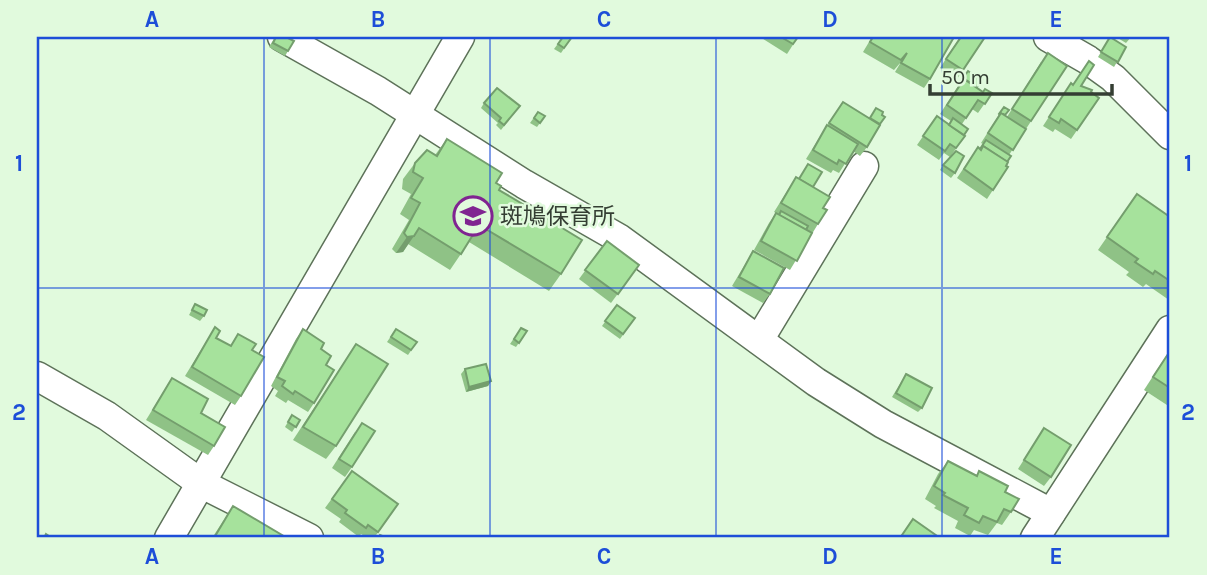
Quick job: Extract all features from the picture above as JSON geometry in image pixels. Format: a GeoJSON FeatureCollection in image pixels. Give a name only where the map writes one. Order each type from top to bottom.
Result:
{"type":"FeatureCollection","features":[{"type":"Feature","properties":{"kind":"street"},"geometry":{"type":"LineString","coordinates":[[282,37],[415,114],[524,184],[620,239],[816,382],[883,424],[1051,513]]}},
{"type":"Feature","properties":{"kind":"street"},"geometry":{"type":"LineString","coordinates":[[169,538],[460,37]]}},
{"type":"Feature","properties":{"kind":"street"},"geometry":{"type":"LineString","coordinates":[[1048,37],[1113,78],[1170,135]]}},
{"type":"Feature","properties":{"kind":"street"},"geometry":{"type":"LineString","coordinates":[[760,340],[864,166]]}},
{"type":"Feature","properties":{"kind":"street"},"geometry":{"type":"LineString","coordinates":[[1035,538],[1170,330]]}},
{"type":"Feature","properties":{"kind":"street"},"geometry":{"type":"LineString","coordinates":[[37,376],[107,415],[202,484],[309,538]]}},
{"type":"Feature","properties":{"kind":"building"},"geometry":{"type":"Polygon","coordinates":[[[276,37],[286,37],[294,41],[288,51],[273,43],[276,37]]]}},
{"type":"Feature","properties":{"kind":"building"},"geometry":{"type":"Polygon","coordinates":[[[563,37],[572,37],[564,48],[558,44],[563,37]]]}},
{"type":"Feature","properties":{"kind":"building"},"geometry":{"type":"Polygon","coordinates":[[[781,37],[798,37],[793,44],[781,37]]]}},
{"type":"Feature","properties":{"kind":"building"},"geometry":{"type":"Polygon","coordinates":[[[873,37],[954,37],[930,79],[901,63],[907,53],[901,60],[870,42],[873,37]]]}},
{"type":"Feature","properties":{"kind":"building"},"geometry":{"type":"Polygon","coordinates":[[[961,37],[985,37],[963,70],[946,59],[961,37]]]}},
{"type":"Feature","properties":{"kind":"building"},"geometry":{"type":"Polygon","coordinates":[[[1110,37],[1126,47],[1118,62],[1101,52],[1110,37]]]}},
{"type":"Feature","properties":{"kind":"building"},"geometry":{"type":"Polygon","coordinates":[[[1048,53],[1067,66],[1031,121],[1012,109],[1048,53]]]}},
{"type":"Feature","properties":{"kind":"building"},"geometry":{"type":"Polygon","coordinates":[[[1089,61],[1094,65],[1081,86],[1092,90],[1099,98],[1077,130],[1061,119],[1059,123],[1049,117],[1089,61]]]}},
{"type":"Feature","properties":{"kind":"building"},"geometry":{"type":"Polygon","coordinates":[[[968,71],[982,80],[977,87],[963,78],[968,71]]]}},
{"type":"Feature","properties":{"kind":"building"},"geometry":{"type":"Polygon","coordinates":[[[964,79],[983,92],[985,89],[992,93],[985,104],[978,100],[966,118],[947,105],[964,79]]]}},
{"type":"Feature","properties":{"kind":"building"},"geometry":{"type":"Polygon","coordinates":[[[497,88],[520,106],[504,125],[499,121],[501,118],[484,103],[497,88]]]}},
{"type":"Feature","properties":{"kind":"building"},"geometry":{"type":"Polygon","coordinates":[[[843,102],[880,125],[867,147],[829,123],[843,102]]]}},
{"type":"Feature","properties":{"kind":"building"},"geometry":{"type":"Polygon","coordinates":[[[1004,107],[1009,110],[1005,115],[1000,115],[999,114],[1004,107]]]}},
{"type":"Feature","properties":{"kind":"building"},"geometry":{"type":"Polygon","coordinates":[[[876,108],[883,112],[885,117],[880,124],[870,118],[876,108]]]}},
{"type":"Feature","properties":{"kind":"building"},"geometry":{"type":"Polygon","coordinates":[[[538,112],[545,116],[540,123],[534,118],[538,112]]]}},
{"type":"Feature","properties":{"kind":"building"},"geometry":{"type":"Polygon","coordinates":[[[1001,113],[1026,129],[1013,150],[988,133],[1001,113]]]}},
{"type":"Feature","properties":{"kind":"building"},"geometry":{"type":"Polygon","coordinates":[[[937,116],[965,136],[956,148],[950,144],[945,151],[923,136],[937,116]]]}},
{"type":"Feature","properties":{"kind":"building"},"geometry":{"type":"Polygon","coordinates":[[[953,118],[968,129],[964,135],[949,125],[953,118]]]}},
{"type":"Feature","properties":{"kind":"building"},"geometry":{"type":"Polygon","coordinates":[[[827,125],[858,144],[846,164],[839,160],[837,164],[813,150],[827,125]]]}},
{"type":"Feature","properties":{"kind":"building"},"geometry":{"type":"Polygon","coordinates":[[[447,139],[502,173],[496,183],[501,186],[499,190],[548,219],[552,211],[557,210],[559,215],[554,223],[582,240],[561,274],[479,225],[461,254],[419,228],[414,236],[407,237],[404,233],[420,203],[411,198],[423,178],[413,172],[415,163],[427,150],[437,156],[447,139]]]}},
{"type":"Feature","properties":{"kind":"building"},"geometry":{"type":"Polygon","coordinates":[[[986,140],[1011,156],[1007,162],[983,146],[980,149],[986,140]]]}},
{"type":"Feature","properties":{"kind":"building"},"geometry":{"type":"Polygon","coordinates":[[[983,146],[1008,162],[1008,167],[993,190],[964,169],[978,147],[981,150],[983,146]]]}},
{"type":"Feature","properties":{"kind":"building"},"geometry":{"type":"Polygon","coordinates":[[[956,151],[964,156],[955,173],[943,165],[956,151]]]}},
{"type":"Feature","properties":{"kind":"building"},"geometry":{"type":"Polygon","coordinates":[[[808,164],[822,172],[813,187],[799,179],[808,164]]]}},
{"type":"Feature","properties":{"kind":"building"},"geometry":{"type":"Polygon","coordinates":[[[796,177],[830,197],[823,208],[827,210],[818,224],[781,203],[796,177]]]}},
{"type":"Feature","properties":{"kind":"building"},"geometry":{"type":"Polygon","coordinates":[[[1137,194],[1170,217],[1170,281],[1135,262],[1138,259],[1107,237],[1137,194]]]}},
{"type":"Feature","properties":{"kind":"building"},"geometry":{"type":"Polygon","coordinates":[[[781,211],[808,226],[806,230],[779,215],[781,211]]]}},
{"type":"Feature","properties":{"kind":"building"},"geometry":{"type":"Polygon","coordinates":[[[776,213],[812,233],[797,261],[761,241],[776,213]]]}},
{"type":"Feature","properties":{"kind":"building"},"geometry":{"type":"Polygon","coordinates":[[[607,241],[639,265],[618,294],[585,270],[607,241]]]}},
{"type":"Feature","properties":{"kind":"building"},"geometry":{"type":"Polygon","coordinates":[[[753,251],[784,268],[770,294],[739,277],[753,251]]]}},
{"type":"Feature","properties":{"kind":"building"},"geometry":{"type":"Polygon","coordinates":[[[195,304],[207,310],[204,316],[192,310],[195,304]]]}},
{"type":"Feature","properties":{"kind":"building"},"geometry":{"type":"Polygon","coordinates":[[[617,305],[635,318],[623,334],[605,321],[617,305]]]}},
{"type":"Feature","properties":{"kind":"building"},"geometry":{"type":"Polygon","coordinates":[[[215,327],[220,331],[216,338],[231,346],[238,334],[256,344],[252,350],[264,357],[241,396],[192,367],[215,327]]]}},
{"type":"Feature","properties":{"kind":"building"},"geometry":{"type":"Polygon","coordinates":[[[521,328],[527,331],[519,343],[514,339],[521,328]]]}},
{"type":"Feature","properties":{"kind":"building"},"geometry":{"type":"Polygon","coordinates":[[[303,329],[324,343],[321,349],[331,356],[326,365],[334,370],[314,403],[295,391],[293,394],[282,386],[285,381],[277,377],[303,329]]]}},
{"type":"Feature","properties":{"kind":"building"},"geometry":{"type":"Polygon","coordinates":[[[396,329],[417,342],[411,350],[391,337],[396,329]]]}},
{"type":"Feature","properties":{"kind":"building"},"geometry":{"type":"Polygon","coordinates":[[[356,344],[388,364],[336,446],[303,427],[356,344]]]}},
{"type":"Feature","properties":{"kind":"building"},"geometry":{"type":"Polygon","coordinates":[[[1170,351],[1170,388],[1153,377],[1170,351]]]}},
{"type":"Feature","properties":{"kind":"building"},"geometry":{"type":"Polygon","coordinates":[[[486,364],[491,381],[469,387],[465,369],[486,364]]]}},
{"type":"Feature","properties":{"kind":"building"},"geometry":{"type":"Polygon","coordinates":[[[906,374],[932,388],[922,408],[896,393],[906,374]]]}},
{"type":"Feature","properties":{"kind":"building"},"geometry":{"type":"Polygon","coordinates":[[[172,378],[208,399],[201,413],[225,427],[214,446],[153,410],[172,378]]]}},
{"type":"Feature","properties":{"kind":"building"},"geometry":{"type":"Polygon","coordinates":[[[292,415],[300,420],[296,427],[288,422],[292,415]]]}},
{"type":"Feature","properties":{"kind":"building"},"geometry":{"type":"Polygon","coordinates":[[[362,423],[375,431],[352,467],[339,459],[362,423]]]}},
{"type":"Feature","properties":{"kind":"building"},"geometry":{"type":"Polygon","coordinates":[[[1044,428],[1071,445],[1051,477],[1024,460],[1044,428]]]}},
{"type":"Feature","properties":{"kind":"building"},"geometry":{"type":"Polygon","coordinates":[[[948,461],[977,476],[979,471],[1008,486],[1005,492],[1019,499],[1011,512],[1004,509],[997,522],[983,516],[979,523],[964,515],[968,508],[943,495],[945,493],[934,486],[948,461]]]}},
{"type":"Feature","properties":{"kind":"building"},"geometry":{"type":"Polygon","coordinates":[[[352,471],[398,504],[378,532],[368,525],[366,528],[345,513],[347,510],[332,499],[352,471]]]}},
{"type":"Feature","properties":{"kind":"building"},"geometry":{"type":"Polygon","coordinates":[[[233,506],[287,538],[214,538],[233,506]]]}},
{"type":"Feature","properties":{"kind":"building"},"geometry":{"type":"Polygon","coordinates":[[[913,519],[940,538],[900,538],[913,519]]]}},
{"type":"Feature","properties":{"kind":"place","name":"斑鳩保育所"},"geometry":{"type":"Point","coordinates":[473,216]}}]}
